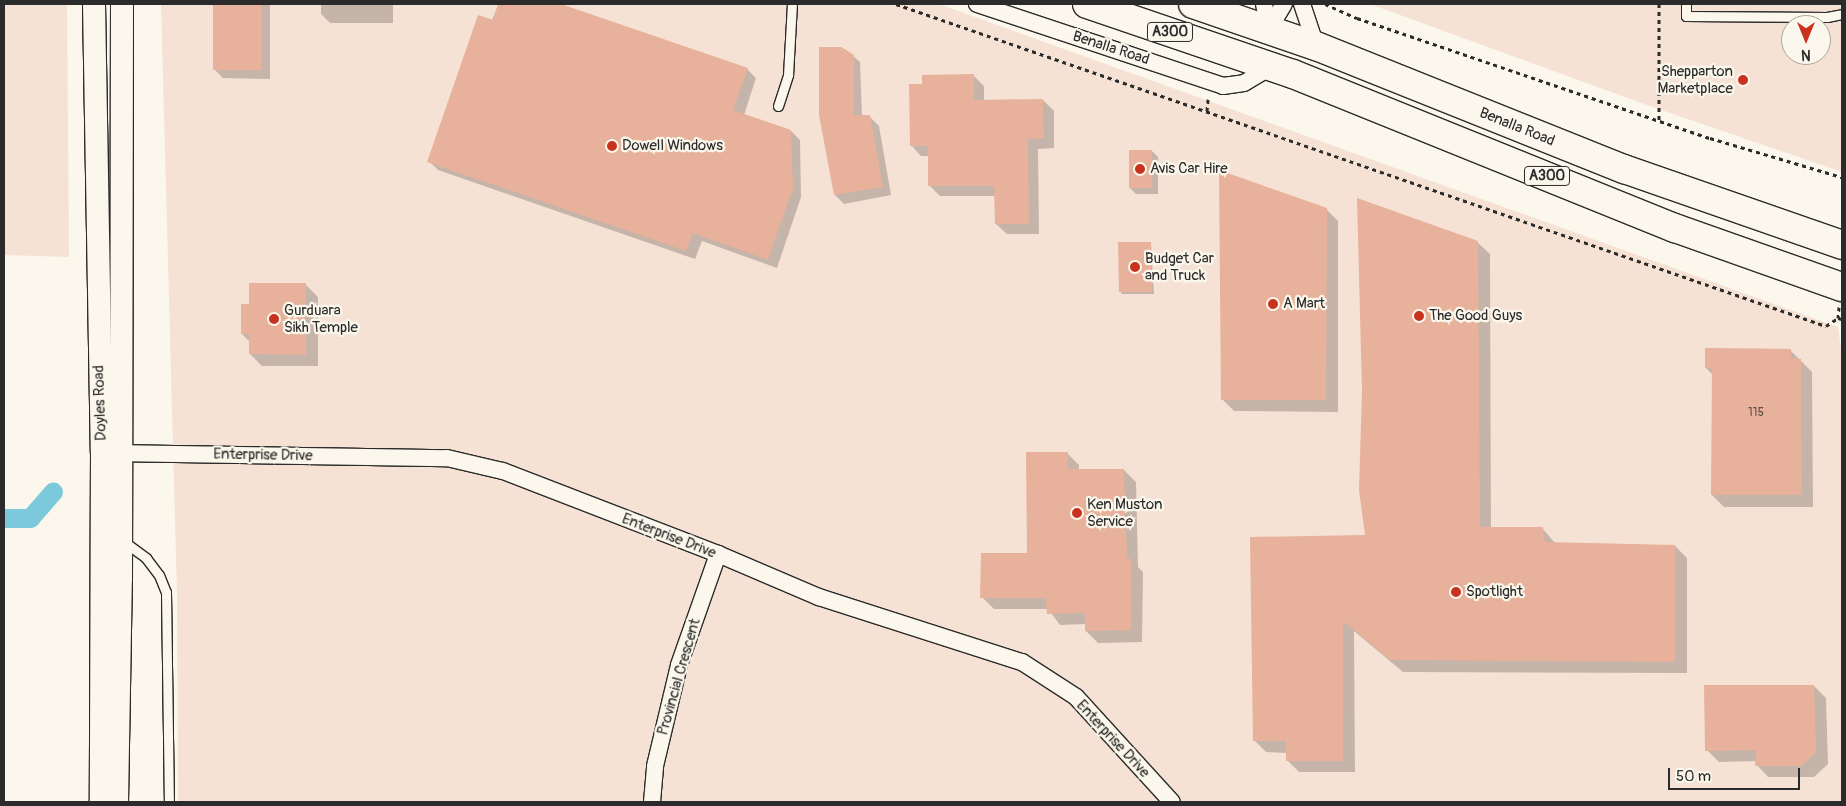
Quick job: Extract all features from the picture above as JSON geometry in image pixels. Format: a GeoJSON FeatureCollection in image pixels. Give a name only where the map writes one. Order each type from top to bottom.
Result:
{"type":"FeatureCollection","features":[{"type":"Feature","properties":{"kind":"highway","name":"A300"},"geometry":{"type":"LineString","coordinates":[[1087,4],[1262,63],[1675,228],[1842,288]]}},
{"type":"Feature","properties":{"kind":"highway","name":"Benalla Road"},"geometry":{"type":"LineString","coordinates":[[1193,4],[1266,17],[1316,46],[1588,156],[1842,245]]}},
{"type":"Feature","properties":{"kind":"highway"},"geometry":{"type":"LineString","coordinates":[[1262,63],[1266,17]]}},
{"type":"Feature","properties":{"kind":"main road","name":"Doyles Road"},"geometry":{"type":"LineString","coordinates":[[94,4],[111,453],[121,539],[117,802]]}},
{"type":"Feature","properties":{"kind":"main road","name":"Doyles Road"},"geometry":{"type":"LineString","coordinates":[[101,802],[122,4]]}},
{"type":"Feature","properties":{"kind":"street","name":"Benalla Road"},"geometry":{"type":"LineString","coordinates":[[977,4],[1223,86],[1244,82],[1262,63]]}},
{"type":"Feature","properties":{"kind":"street"},"geometry":{"type":"LineString","coordinates":[[1266,17],[1284,4]]}},
{"type":"Feature","properties":{"kind":"street"},"geometry":{"type":"LineString","coordinates":[[1302,4],[1316,46]]}},
{"type":"Feature","properties":{"kind":"street","name":"Enterprise Drive"},"geometry":{"type":"LineString","coordinates":[[111,453],[447,458],[503,471],[718,554],[819,597],[1022,662],[1076,697],[1172,802]]}},
{"type":"Feature","properties":{"kind":"street","name":"Provincial Crescent"},"geometry":{"type":"LineString","coordinates":[[652,802],[655,766],[679,665],[718,554]]}},
{"type":"Feature","properties":{"kind":"lane"},"geometry":{"type":"LineString","coordinates":[[778,106],[788,75],[792,4]]}},
{"type":"Feature","properties":{"kind":"lane"},"geometry":{"type":"LineString","coordinates":[[1686,4],[1686,16],[1828,17],[1842,14]]}},
{"type":"Feature","properties":{"kind":"lane"},"geometry":{"type":"LineString","coordinates":[[121,539],[146,558],[159,574],[166,592],[168,802]]}},
{"type":"Feature","properties":{"kind":"path"},"geometry":{"type":"LineString","coordinates":[[896,4],[1826,326],[1838,318]]}},
{"type":"Feature","properties":{"kind":"path"},"geometry":{"type":"LineString","coordinates":[[1325,4],[1357,18],[1659,120],[1842,177]]}},
{"type":"Feature","properties":{"kind":"path"},"geometry":{"type":"LineString","coordinates":[[1659,4],[1659,120]]}},
{"type":"Feature","properties":{"kind":"shaded area"},"geometry":{"type":"Polygon","coordinates":[[[4,4],[67,4],[69,257],[4,255],[4,4]]]}},
{"type":"Feature","properties":{"kind":"shaded area"},"geometry":{"type":"Polygon","coordinates":[[[161,4],[939,4],[1838,327],[1842,356],[1842,802],[178,802],[177,595],[161,4]]]}},
{"type":"Feature","properties":{"kind":"shaded area","name":"Shepparton Marketplace"},"geometry":{"type":"Polygon","coordinates":[[[1370,4],[1842,4],[1842,172],[1644,104],[1370,4]]]}},
{"type":"Feature","properties":{"kind":"building"},"geometry":{"type":"Polygon","coordinates":[[[213,4],[262,4],[262,70],[213,70],[213,4]]]}},
{"type":"Feature","properties":{"kind":"building","name":"Dowell Windows"},"geometry":{"type":"Polygon","coordinates":[[[498,4],[561,4],[748,68],[733,110],[791,130],[793,188],[768,260],[693,233],[686,251],[427,162],[478,15],[493,20],[498,4]]]}},
{"type":"Feature","properties":{"kind":"building"},"geometry":{"type":"Polygon","coordinates":[[[819,47],[841,47],[854,55],[854,115],[870,115],[883,187],[834,195],[819,115],[819,47]]]}},
{"type":"Feature","properties":{"kind":"building"},"geometry":{"type":"Polygon","coordinates":[[[974,74],[974,100],[1043,99],[1044,138],[1028,139],[1029,224],[995,224],[994,186],[928,186],[928,146],[910,146],[909,84],[922,84],[922,75],[974,74]]]}},
{"type":"Feature","properties":{"kind":"building","name":"Avis Car Hire"},"geometry":{"type":"Polygon","coordinates":[[[1129,150],[1152,150],[1152,188],[1129,188],[1129,150]]]}},
{"type":"Feature","properties":{"kind":"building","name":"A Mart"},"geometry":{"type":"Polygon","coordinates":[[[1219,170],[1327,208],[1326,400],[1221,400],[1219,170]]]}},
{"type":"Feature","properties":{"kind":"building"},"geometry":{"type":"Polygon","coordinates":[[[1357,198],[1478,241],[1480,527],[1543,527],[1545,542],[1675,545],[1675,662],[1390,660],[1343,621],[1343,761],[1286,761],[1286,741],[1253,741],[1250,537],[1365,535],[1359,490],[1362,391],[1357,198]]]}},
{"type":"Feature","properties":{"kind":"building","name":"Budget Car and Truck"},"geometry":{"type":"Polygon","coordinates":[[[1118,242],[1151,242],[1152,292],[1119,292],[1118,242]]]}},
{"type":"Feature","properties":{"kind":"building","name":"Gurduara Sikh Temple"},"geometry":{"type":"Polygon","coordinates":[[[249,283],[306,283],[306,355],[249,354],[249,334],[241,334],[241,304],[249,304],[249,283]]]}},
{"type":"Feature","properties":{"kind":"building"},"geometry":{"type":"Polygon","coordinates":[[[1705,348],[1791,349],[1791,358],[1801,359],[1802,495],[1711,495],[1712,368],[1705,368],[1705,348]]]}},
{"type":"Feature","properties":{"kind":"building","name":"Ken Muston Service"},"geometry":{"type":"Polygon","coordinates":[[[1026,452],[1068,452],[1068,469],[1124,469],[1127,558],[1131,559],[1131,630],[1085,631],[1085,613],[1047,614],[1046,598],[980,598],[981,553],[1027,553],[1026,452]]]}},
{"type":"Feature","properties":{"kind":"building"},"geometry":{"type":"Polygon","coordinates":[[[1704,685],[1814,685],[1816,752],[1802,766],[1755,766],[1756,750],[1705,751],[1704,685]]]}},
{"type":"Feature","properties":{"kind":"waterway"},"geometry":{"type":"LineString","coordinates":[[4,518],[30,518],[53,492]]}},
{"type":"Feature","properties":{"kind":"place","name":"Shepparton Marketplace"},"geometry":{"type":"Point","coordinates":[1743,80]}},
{"type":"Feature","properties":{"kind":"place","name":"Dowell Windows"},"geometry":{"type":"Point","coordinates":[612,146]}},
{"type":"Feature","properties":{"kind":"place","name":"Avis Car Hire"},"geometry":{"type":"Point","coordinates":[1140,169]}},
{"type":"Feature","properties":{"kind":"place","name":"Budget Car and Truck"},"geometry":{"type":"Point","coordinates":[1135,267]}},
{"type":"Feature","properties":{"kind":"place","name":"A Mart"},"geometry":{"type":"Point","coordinates":[1273,304]}},
{"type":"Feature","properties":{"kind":"place","name":"The Good Guys"},"geometry":{"type":"Point","coordinates":[1419,316]}},
{"type":"Feature","properties":{"kind":"place","name":"Gurduara Sikh Temple"},"geometry":{"type":"Point","coordinates":[274,319]}},
{"type":"Feature","properties":{"kind":"place","name":"Ken Muston Service"},"geometry":{"type":"Point","coordinates":[1077,513]}},
{"type":"Feature","properties":{"kind":"place","name":"Spotlight"},"geometry":{"type":"Point","coordinates":[1456,592]}}]}
